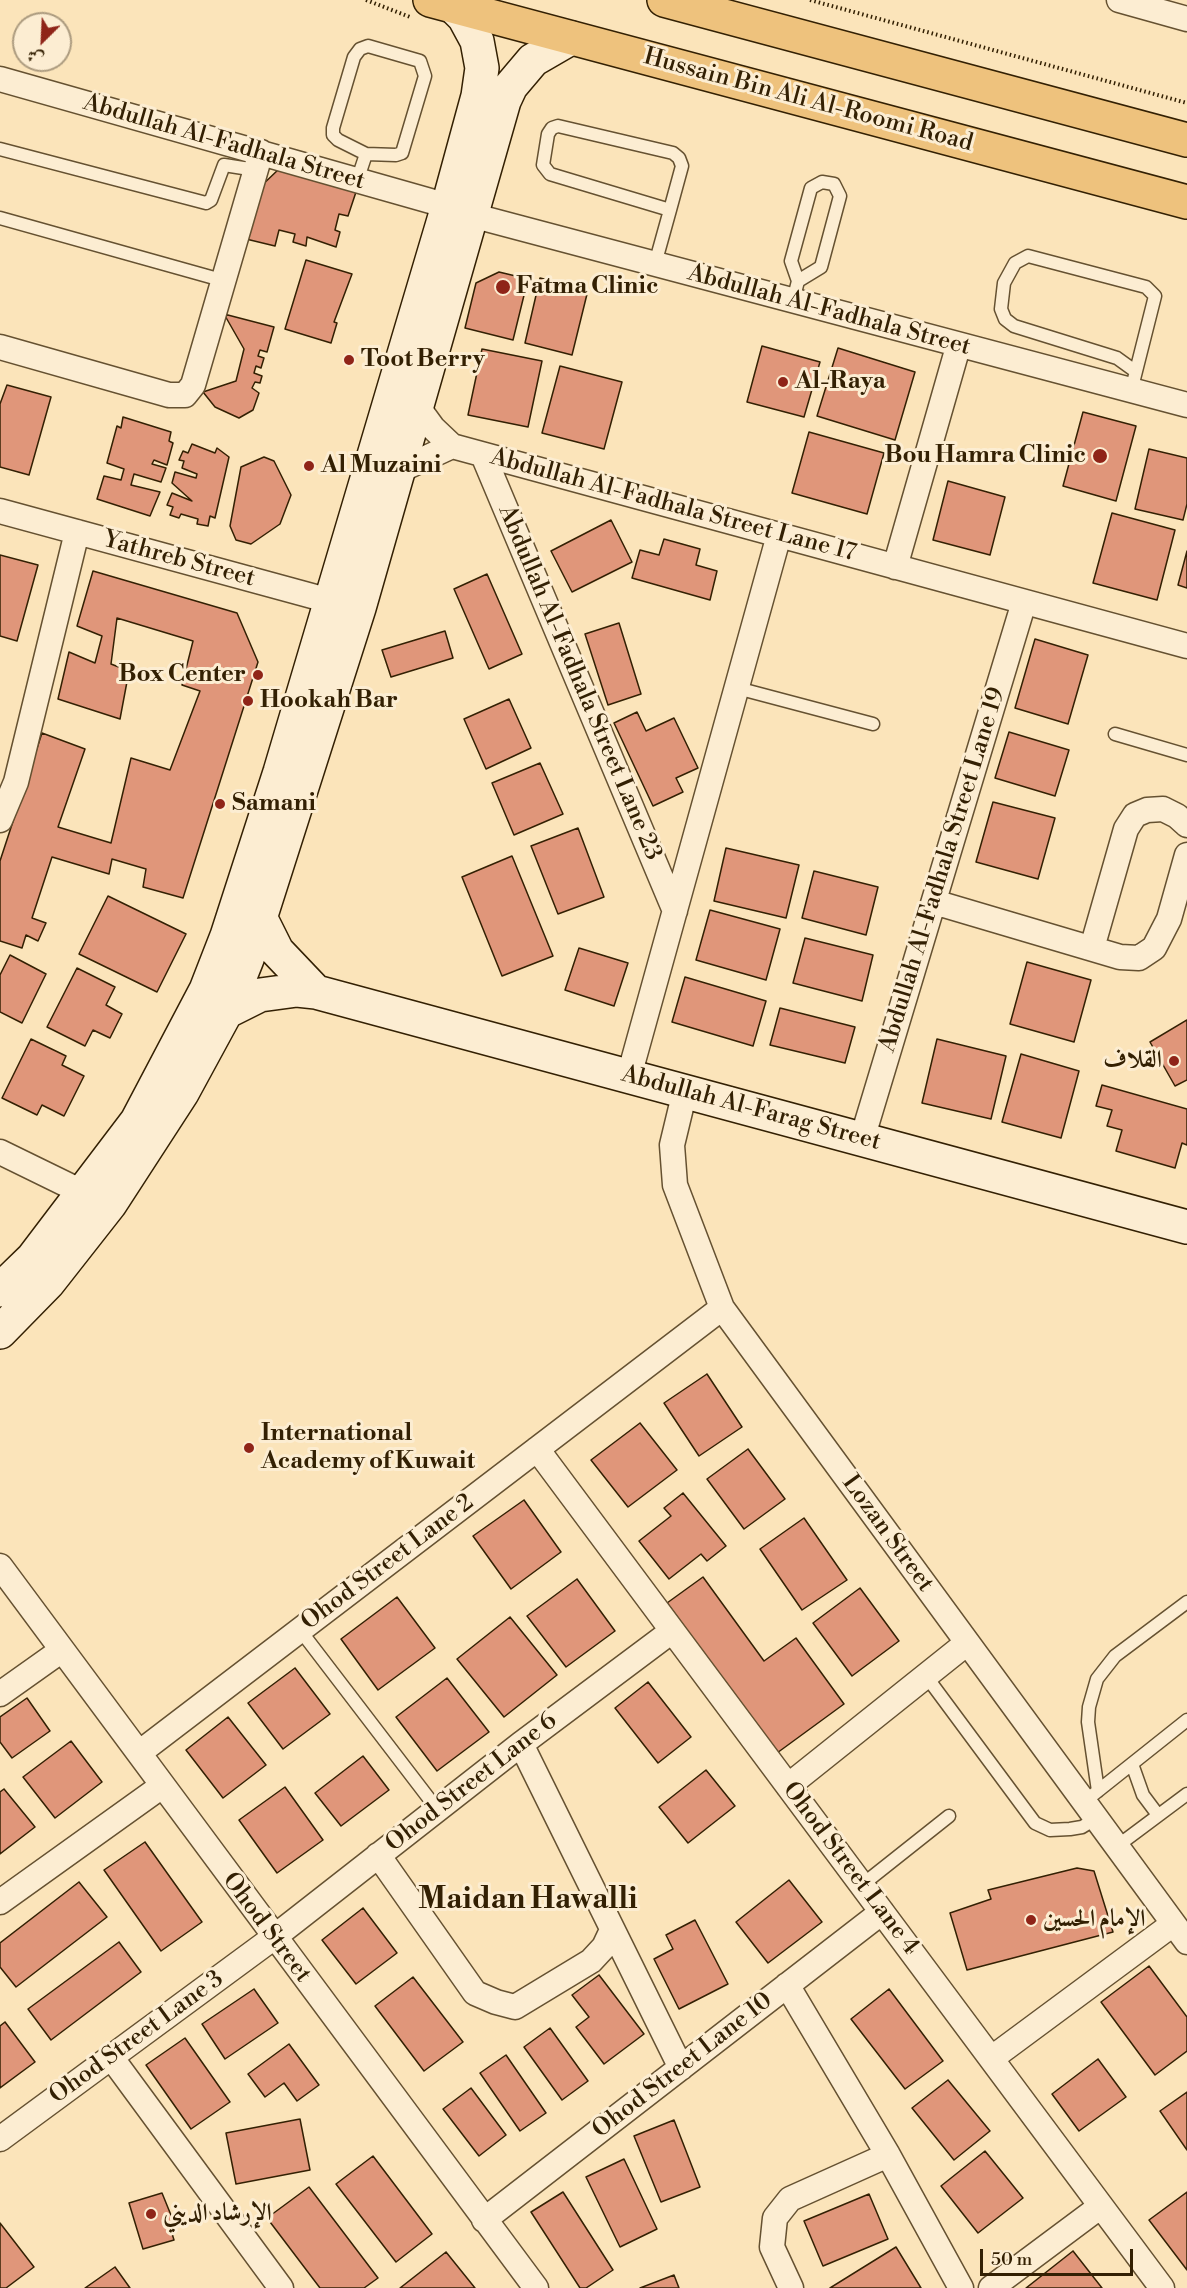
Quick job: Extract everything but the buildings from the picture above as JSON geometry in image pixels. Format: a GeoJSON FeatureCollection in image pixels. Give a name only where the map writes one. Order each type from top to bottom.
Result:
{"type":"FeatureCollection","features":[{"type":"Feature","properties":{"kind":"highway"},"geometry":{"type":"LineString","coordinates":[[664,0],[701,5],[1187,140]]}},
{"type":"Feature","properties":{"kind":"highway","name":"Hussain Bin Ali Al-Roomi Road"},"geometry":{"type":"LineString","coordinates":[[442,3],[1187,201]]}},
{"type":"Feature","properties":{"kind":"main road"},"geometry":{"type":"LineString","coordinates":[[0,1290],[33,1258],[84,1193],[137,1121],[173,1058],[206,990],[227,936],[280,772],[398,471],[417,406],[459,211],[482,68],[477,41],[464,17],[442,3]]}},
{"type":"Feature","properties":{"kind":"main road"},"geometry":{"type":"LineString","coordinates":[[0,1332],[48,1283],[110,1204],[182,1093],[226,1012],[260,917],[344,604],[459,211],[511,86],[532,60],[571,38]]}},
{"type":"Feature","properties":{"kind":"main road"},"geometry":{"type":"LineString","coordinates":[[260,917],[277,951],[316,992]]}},
{"type":"Feature","properties":{"kind":"main road","name":"Abdullah Al-Farag Street"},"geometry":{"type":"LineString","coordinates":[[226,1012],[260,995],[297,990],[316,992],[1187,1227]]}},
{"type":"Feature","properties":{"kind":"street"},"geometry":{"type":"LineString","coordinates":[[1119,0],[1187,19]]}},
{"type":"Feature","properties":{"kind":"street","name":"Abdullah Al-Fadhala Street"},"geometry":{"type":"LineString","coordinates":[[0,79],[259,161],[357,181],[655,264],[796,291],[958,347],[1133,381],[1187,405]]}},
{"type":"Feature","properties":{"kind":"street"},"geometry":{"type":"LineString","coordinates":[[0,347],[169,395],[185,395],[193,385],[259,161]]}},
{"type":"Feature","properties":{"kind":"street"},"geometry":{"type":"LineString","coordinates":[[895,567],[958,347]]}},
{"type":"Feature","properties":{"kind":"street","name":"Abdullah Al-Fadhala Street Lane 17"},"geometry":{"type":"LineString","coordinates":[[417,406],[433,428],[452,446],[1187,646]]}},
{"type":"Feature","properties":{"kind":"street"},"geometry":{"type":"LineString","coordinates":[[398,471],[452,446]]}},
{"type":"Feature","properties":{"kind":"street","name":"Abdullah Al-Fadhala Street Lane 23"},"geometry":{"type":"LineString","coordinates":[[483,455],[675,911]]}},
{"type":"Feature","properties":{"kind":"street","name":"Yathreb Street"},"geometry":{"type":"LineString","coordinates":[[0,511],[344,604]]}},
{"type":"Feature","properties":{"kind":"street"},"geometry":{"type":"LineString","coordinates":[[0,820],[16,782],[77,532]]}},
{"type":"Feature","properties":{"kind":"street","name":"Abdullah Al-Fadhala Street Lane 23"},"geometry":{"type":"LineString","coordinates":[[629,1076],[779,535]]}},
{"type":"Feature","properties":{"kind":"street","name":"Abdullah Al-Fadhala Street Lane 19"},"geometry":{"type":"LineString","coordinates":[[862,1139],[1024,602]]}},
{"type":"Feature","properties":{"kind":"street"},"geometry":{"type":"LineString","coordinates":[[1092,948],[1126,829],[1136,815],[1147,810],[1163,809],[1177,816],[1187,825]]}},
{"type":"Feature","properties":{"kind":"street"},"geometry":{"type":"LineString","coordinates":[[934,902],[1120,957],[1139,958],[1154,948],[1169,919],[1187,855]]}},
{"type":"Feature","properties":{"kind":"street","name":"Lozan Street"},"geometry":{"type":"LineString","coordinates":[[685,1091],[672,1145],[675,1185],[723,1308],[967,1643],[1092,1804],[1116,1847],[1180,1933]]}},
{"type":"Feature","properties":{"kind":"street"},"geometry":{"type":"LineString","coordinates":[[0,1152],[84,1193]]}},
{"type":"Feature","properties":{"kind":"street","name":"Ohod Street Lane 2"},"geometry":{"type":"LineString","coordinates":[[139,1753],[723,1308]]}},
{"type":"Feature","properties":{"kind":"street","name":"Ohod Street Lane 4"},"geometry":{"type":"LineString","coordinates":[[537,1449],[1162,2288]]}},
{"type":"Feature","properties":{"kind":"street","name":"Ohod Street"},"geometry":{"type":"LineString","coordinates":[[0,1566],[273,1938],[536,2288]]}},
{"type":"Feature","properties":{"kind":"street","name":"Ohod Street Lane 6"},"geometry":{"type":"LineString","coordinates":[[273,1938],[436,1809],[672,1631]]}},
{"type":"Feature","properties":{"kind":"street"},"geometry":{"type":"LineString","coordinates":[[788,1786],[967,1643]]}},
{"type":"Feature","properties":{"kind":"street"},"geometry":{"type":"LineString","coordinates":[[0,1694],[62,1650]]}},
{"type":"Feature","properties":{"kind":"street"},"geometry":{"type":"LineString","coordinates":[[521,1744],[681,2068]]}},
{"type":"Feature","properties":{"kind":"street"},"geometry":{"type":"LineString","coordinates":[[0,1902],[162,1786]]}},
{"type":"Feature","properties":{"kind":"street"},"geometry":{"type":"LineString","coordinates":[[378,1855],[476,1993],[496,2002],[515,2007],[591,1961],[604,1947],[612,1930]]}},
{"type":"Feature","properties":{"kind":"street","name":"Ohod Street Lane 10"},"geometry":{"type":"LineString","coordinates":[[484,2220],[882,1912]]}},
{"type":"Feature","properties":{"kind":"street"},"geometry":{"type":"LineString","coordinates":[[992,2058],[1180,1933]]}},
{"type":"Feature","properties":{"kind":"street","name":"Ohod Street Lane 3"},"geometry":{"type":"LineString","coordinates":[[0,2139],[273,1938]]}},
{"type":"Feature","properties":{"kind":"street"},"geometry":{"type":"LineString","coordinates":[[787,1985],[888,2155],[960,2288]]}},
{"type":"Feature","properties":{"kind":"street"},"geometry":{"type":"LineString","coordinates":[[111,2057],[281,2288]]}},
{"type":"Feature","properties":{"kind":"street"},"geometry":{"type":"LineString","coordinates":[[791,2288],[772,2247],[775,2218],[790,2199],[888,2155]]}},
{"type":"Feature","properties":{"kind":"street"},"geometry":{"type":"LineString","coordinates":[[991,2288],[1101,2206]]}},
{"type":"Feature","properties":{"kind":"lane"},"geometry":{"type":"LineString","coordinates":[[368,46],[420,61],[425,76],[402,153],[396,155],[366,154],[333,135],[354,57],[360,49],[368,46]]}},
{"type":"Feature","properties":{"kind":"lane"},"geometry":{"type":"LineString","coordinates":[[655,264],[670,210],[682,166],[680,158],[673,153],[558,126],[552,128],[548,134],[543,165],[550,174],[670,210]]}},
{"type":"Feature","properties":{"kind":"lane"},"geometry":{"type":"LineString","coordinates":[[0,149],[206,203],[211,200],[224,165],[259,161]]}},
{"type":"Feature","properties":{"kind":"lane"},"geometry":{"type":"LineString","coordinates":[[357,181],[366,154]]}},
{"type":"Feature","properties":{"kind":"lane"},"geometry":{"type":"LineString","coordinates":[[822,182],[834,183],[840,196],[821,267],[796,291],[791,261],[811,189],[822,182]]}},
{"type":"Feature","properties":{"kind":"lane"},"geometry":{"type":"LineString","coordinates":[[0,218],[225,281]]}},
{"type":"Feature","properties":{"kind":"lane"},"geometry":{"type":"LineString","coordinates":[[1028,256],[1146,287],[1155,296],[1133,381],[1117,358],[1014,326],[1005,319],[1001,309],[1004,283],[1015,263],[1028,256]]}},
{"type":"Feature","properties":{"kind":"lane"},"geometry":{"type":"LineString","coordinates":[[736,688],[873,724]]}},
{"type":"Feature","properties":{"kind":"lane"},"geometry":{"type":"LineString","coordinates":[[1115,734],[1187,755]]}},
{"type":"Feature","properties":{"kind":"lane"},"geometry":{"type":"LineString","coordinates":[[1092,1804],[1088,1722],[1089,1707],[1097,1679],[1115,1656],[1187,1602]]}},
{"type":"Feature","properties":{"kind":"lane"},"geometry":{"type":"LineString","coordinates":[[300,1630],[436,1809]]}},
{"type":"Feature","properties":{"kind":"lane"},"geometry":{"type":"LineString","coordinates":[[926,1676],[1035,1822],[1050,1830],[1082,1827],[1092,1804],[1132,1764],[1187,1720]]}},
{"type":"Feature","properties":{"kind":"lane"},"geometry":{"type":"LineString","coordinates":[[1132,1764],[1143,1795],[1158,1815]]}},
{"type":"Feature","properties":{"kind":"lane"},"geometry":{"type":"LineString","coordinates":[[1116,1847],[1187,1794]]}},
{"type":"Feature","properties":{"kind":"lane"},"geometry":{"type":"LineString","coordinates":[[862,1885],[949,1816]]}},
{"type":"Feature","properties":{"kind":"path"},"geometry":{"type":"LineString","coordinates":[[810,0],[1187,103]]}},
{"type":"Feature","properties":{"kind":"place","name":"Fatma Clinic"},"geometry":{"type":"Point","coordinates":[503,287]}},
{"type":"Feature","properties":{"kind":"place","name":"Toot Berry"},"geometry":{"type":"Point","coordinates":[349,360]}},
{"type":"Feature","properties":{"kind":"place","name":"Al-Raya"},"geometry":{"type":"Point","coordinates":[783,382]}},
{"type":"Feature","properties":{"kind":"place","name":"Bou Hamra Clinic"},"geometry":{"type":"Point","coordinates":[1100,456]}},
{"type":"Feature","properties":{"kind":"place","name":"Al Muzaini"},"geometry":{"type":"Point","coordinates":[309,466]}},
{"type":"Feature","properties":{"kind":"place","name":"Box Center"},"geometry":{"type":"Point","coordinates":[258,675]}},
{"type":"Feature","properties":{"kind":"place","name":"Hookah Bar"},"geometry":{"type":"Point","coordinates":[248,701]}},
{"type":"Feature","properties":{"kind":"place","name":"Samani"},"geometry":{"type":"Point","coordinates":[220,804]}},
{"type":"Feature","properties":{"kind":"place","name":"القلاف"},"geometry":{"type":"Point","coordinates":[1174,1061]}},
{"type":"Feature","properties":{"kind":"place","name":"International Academy of Kuwait"},"geometry":{"type":"Point","coordinates":[249,1448]}},
{"type":"Feature","properties":{"kind":"place","name":"الإمام الحسين"},"geometry":{"type":"Point","coordinates":[1031,1920]}},
{"type":"Feature","properties":{"kind":"place","name":"الإرشاد الديني"},"geometry":{"type":"Point","coordinates":[151,2214]}},
{"type":"Feature","properties":{"kind":"district","name":"Maidan Hawalli"},"geometry":{"type":"Point","coordinates":[528,1901]}}]}
